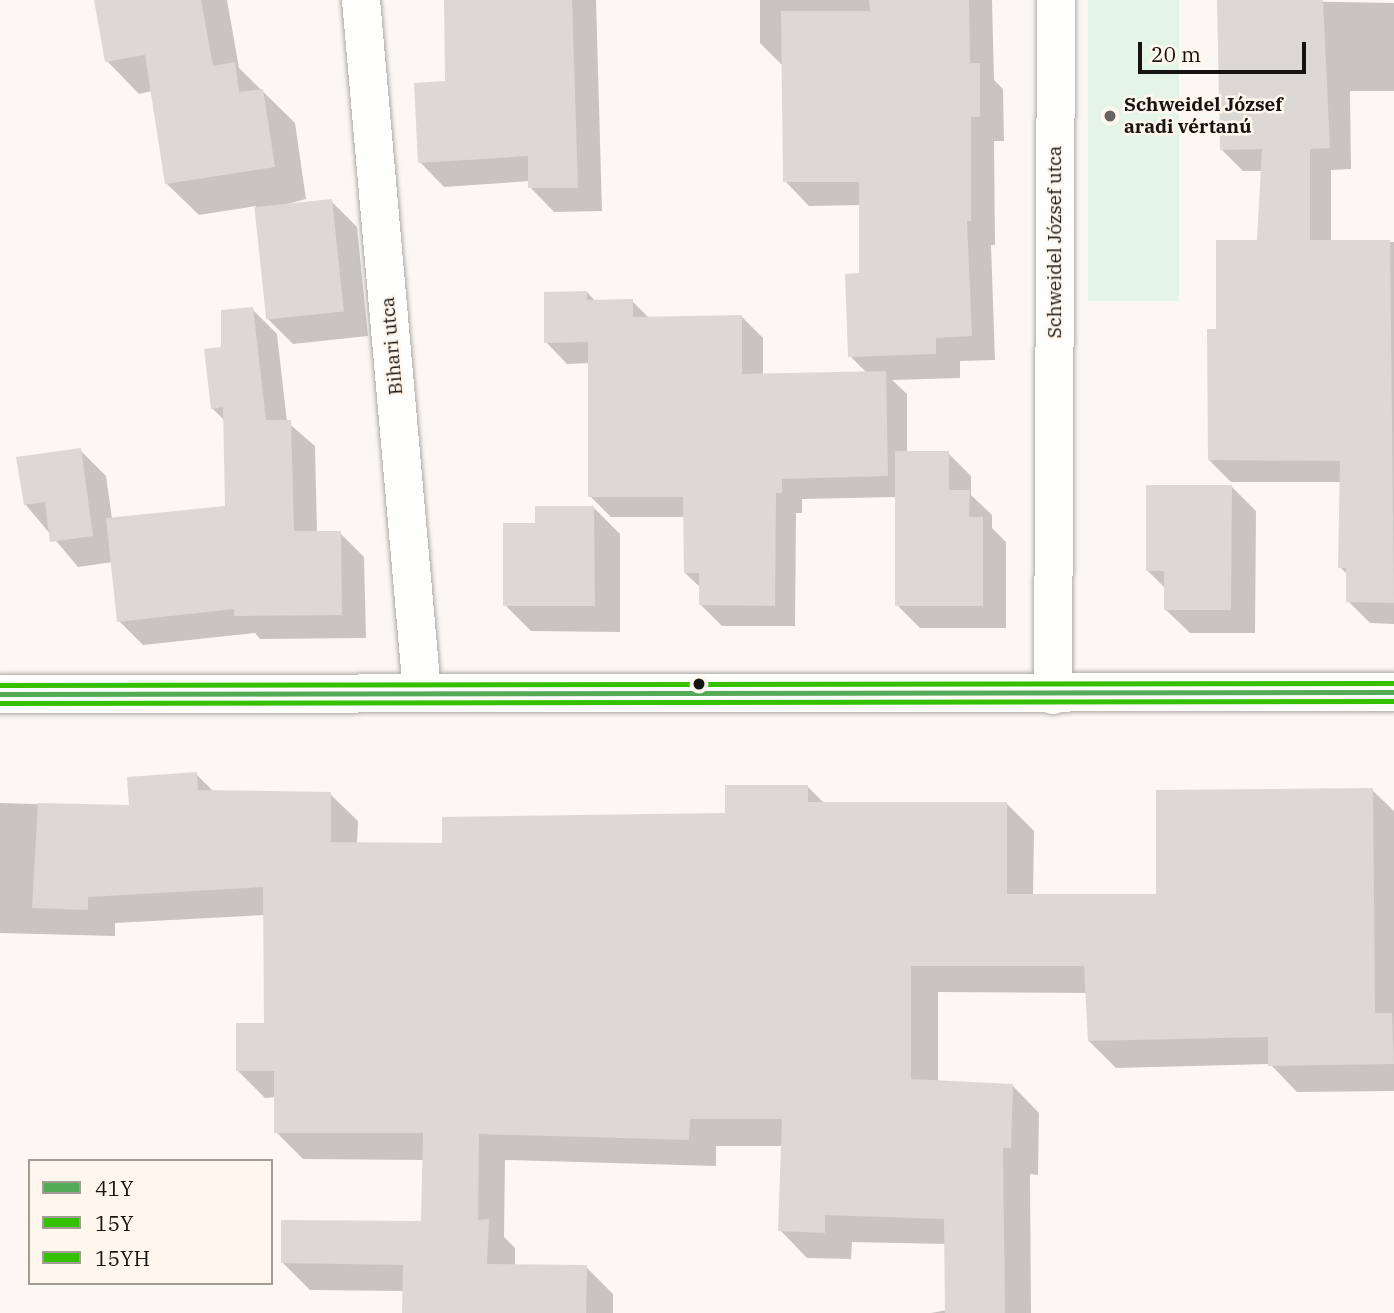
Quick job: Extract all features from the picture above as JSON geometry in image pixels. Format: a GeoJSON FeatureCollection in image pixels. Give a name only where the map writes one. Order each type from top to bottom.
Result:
{"type":"FeatureCollection","features":[{"type":"Feature","properties":{"kind":"street","name":"Bihari utca"},"geometry":{"type":"LineString","coordinates":[[361,0],[422,691]]}},
{"type":"Feature","properties":{"kind":"street","name":"Schweidel József utca"},"geometry":{"type":"LineString","coordinates":[[1053,695],[1056,0]]}},
{"type":"Feature","properties":{"kind":"street"},"geometry":{"type":"LineString","coordinates":[[0,694],[422,691],[1053,695],[1394,692]]}},
{"type":"Feature","properties":{"kind":"green space"},"geometry":{"type":"Polygon","coordinates":[[[1088,0],[1179,0],[1179,301],[1088,301],[1088,0]]]}},
{"type":"Feature","properties":{"kind":"building"},"geometry":{"type":"Polygon","coordinates":[[[94,0],[201,0],[213,66],[235,62],[239,92],[263,89],[275,167],[165,184],[145,55],[105,62],[94,0]]]}},
{"type":"Feature","properties":{"kind":"building"},"geometry":{"type":"Polygon","coordinates":[[[444,0],[572,0],[578,188],[528,188],[528,156],[418,163],[414,83],[445,81],[444,0]]]}},
{"type":"Feature","properties":{"kind":"building"},"geometry":{"type":"Polygon","coordinates":[[[869,0],[969,0],[970,63],[980,63],[980,117],[971,117],[971,221],[967,221],[972,336],[936,338],[936,354],[848,357],[845,274],[859,273],[859,182],[783,182],[781,11],[870,11],[869,0]]]}},
{"type":"Feature","properties":{"kind":"building"},"geometry":{"type":"Polygon","coordinates":[[[1217,0],[1323,0],[1330,148],[1310,149],[1310,240],[1390,240],[1394,603],[1346,602],[1346,568],[1338,568],[1340,461],[1208,460],[1207,329],[1216,329],[1216,240],[1257,240],[1262,149],[1220,150],[1217,0]]]}},
{"type":"Feature","properties":{"kind":"building"},"geometry":{"type":"Polygon","coordinates":[[[332,199],[344,311],[266,320],[254,207],[332,199]]]}},
{"type":"Feature","properties":{"kind":"building"},"geometry":{"type":"Polygon","coordinates":[[[587,291],[587,300],[633,299],[633,317],[742,315],[742,374],[886,371],[888,476],[782,479],[782,493],[776,493],[775,606],[699,605],[699,573],[684,573],[683,497],[588,497],[588,342],[544,343],[544,292],[587,291]]]}},
{"type":"Feature","properties":{"kind":"building"},"geometry":{"type":"Polygon","coordinates":[[[253,307],[266,420],[291,420],[294,531],[341,531],[342,615],[234,616],[234,609],[117,622],[106,518],[225,506],[223,407],[211,409],[204,349],[221,347],[221,310],[253,307]]]}},
{"type":"Feature","properties":{"kind":"building"},"geometry":{"type":"Polygon","coordinates":[[[81,448],[93,536],[50,542],[45,502],[24,505],[16,457],[81,448]]]}},
{"type":"Feature","properties":{"kind":"building"},"geometry":{"type":"Polygon","coordinates":[[[895,451],[949,451],[949,490],[970,490],[969,517],[983,517],[983,606],[895,606],[895,451]]]}},
{"type":"Feature","properties":{"kind":"building"},"geometry":{"type":"Polygon","coordinates":[[[1146,485],[1232,485],[1231,610],[1164,610],[1164,571],[1146,571],[1146,485]]]}},
{"type":"Feature","properties":{"kind":"building"},"geometry":{"type":"Polygon","coordinates":[[[535,506],[594,506],[595,606],[503,606],[503,523],[535,523],[535,506]]]}},
{"type":"Feature","properties":{"kind":"building"},"geometry":{"type":"Polygon","coordinates":[[[197,772],[198,790],[331,792],[331,842],[442,843],[442,817],[725,813],[725,785],[808,785],[808,802],[1007,802],[1007,894],[1156,894],[1156,790],[1373,788],[1375,1013],[1392,1013],[1394,1064],[1268,1066],[1268,1037],[1088,1041],[1084,966],[911,966],[911,1079],[1013,1084],[1011,1148],[1003,1148],[1005,1313],[945,1313],[944,1219],[825,1215],[825,1233],[778,1231],[782,1119],[690,1119],[689,1140],[479,1134],[478,1220],[489,1219],[487,1264],[587,1265],[586,1313],[402,1313],[403,1265],[281,1263],[281,1220],[421,1221],[423,1133],[274,1133],[274,1071],[236,1071],[236,1023],[264,1023],[263,887],[88,897],[88,910],[32,908],[38,803],[129,805],[127,777],[197,772]]]}},
{"type":"Feature","properties":{"kind":"transit line","name":"15YH"},"geometry":{"type":"LineString","coordinates":[[0,685],[1394,683]]}},
{"type":"Feature","properties":{"kind":"transit line","name":"41Y"},"geometry":{"type":"LineString","coordinates":[[0,694],[1394,692]]}},
{"type":"Feature","properties":{"kind":"transit line","name":"15Y"},"geometry":{"type":"LineString","coordinates":[[0,703],[1394,701]]}},
{"type":"Feature","properties":{"kind":"place","name":"Schweidel József aradi vértanú"},"geometry":{"type":"Point","coordinates":[1110,116]}}]}
